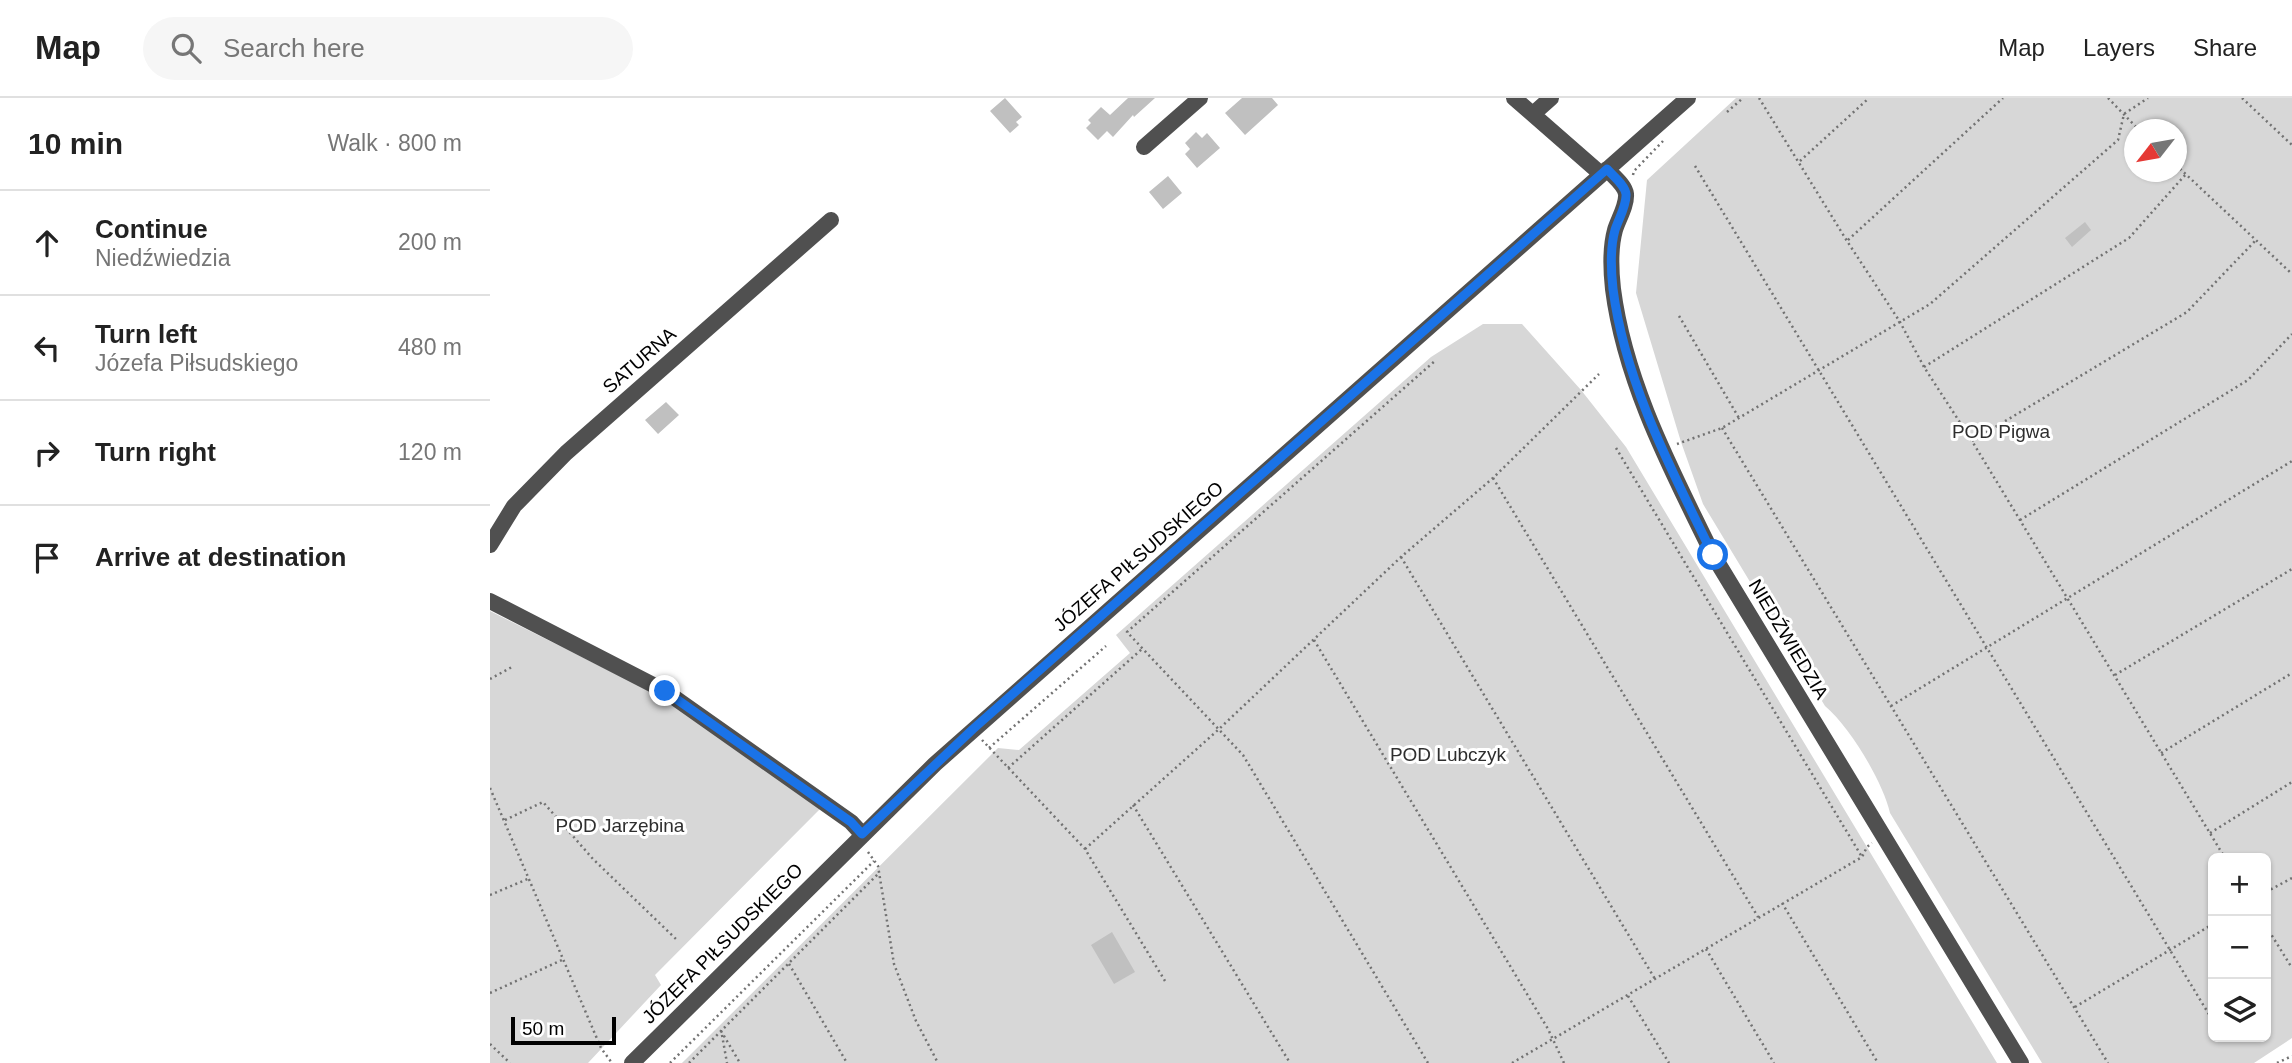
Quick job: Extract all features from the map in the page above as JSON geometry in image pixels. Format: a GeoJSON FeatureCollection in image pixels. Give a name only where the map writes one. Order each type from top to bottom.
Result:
{"type":"FeatureCollection","features":[{"type":"Feature","properties":{"kind":"street"},"geometry":{"type":"LineString","coordinates":[[1144,148],[1200,98]]}},
{"type":"Feature","properties":{"kind":"street"},"geometry":{"type":"LineString","coordinates":[[1514,98],[1604,171]]}},
{"type":"Feature","properties":{"kind":"street"},"geometry":{"type":"LineString","coordinates":[[1533,114],[1551,98]]}},
{"type":"Feature","properties":{"kind":"street","name":"JÓZEFA PIŁSUDSKIEGO"},"geometry":{"type":"LineString","coordinates":[[632,1063],[862,834],[973,729],[1688,98]]}},
{"type":"Feature","properties":{"kind":"street","name":"NIEDŹWIEDZIA"},"geometry":{"type":"LineString","coordinates":[[1604,171],[1622,186],[1626,194],[1612,241],[1613,288],[1624,343],[1644,402],[1687,502],[1713,555],[2021,1063]]}},
{"type":"Feature","properties":{"kind":"street","name":"SATURNA"},"geometry":{"type":"LineString","coordinates":[[490,545],[514,506],[566,453],[831,220]]}},
{"type":"Feature","properties":{"kind":"street"},"geometry":{"type":"LineString","coordinates":[[490,601],[665,691],[851,822],[862,834]]}},
{"type":"Feature","properties":{"kind":"path"},"geometry":{"type":"LineString","coordinates":[[1727,112],[1743,98]]}},
{"type":"Feature","properties":{"kind":"path"},"geometry":{"type":"LineString","coordinates":[[1759,98],[1900,322],[1924,367],[1972,441],[2222,853]]}},
{"type":"Feature","properties":{"kind":"path"},"geometry":{"type":"LineString","coordinates":[[1800,161],[1869,98]]}},
{"type":"Feature","properties":{"kind":"path"},"geometry":{"type":"LineString","coordinates":[[1847,241],[2003,98]]}},
{"type":"Feature","properties":{"kind":"path"},"geometry":{"type":"LineString","coordinates":[[2108,98],[2129,119]]}},
{"type":"Feature","properties":{"kind":"path"},"geometry":{"type":"LineString","coordinates":[[1681,442],[1722,428],[1930,304],[2118,140],[2124,114],[2148,98]]}},
{"type":"Feature","properties":{"kind":"path"},"geometry":{"type":"LineString","coordinates":[[2242,98],[2292,145]]}},
{"type":"Feature","properties":{"kind":"path"},"geometry":{"type":"LineString","coordinates":[[1695,166],[2208,1013]]}},
{"type":"Feature","properties":{"kind":"path"},"geometry":{"type":"LineString","coordinates":[[2187,175],[2292,274]]}},
{"type":"Feature","properties":{"kind":"path"},"geometry":{"type":"LineString","coordinates":[[1924,367],[2129,238],[2179,182]]}},
{"type":"Feature","properties":{"kind":"path"},"geometry":{"type":"LineString","coordinates":[[1972,441],[2188,312],[2256,240]]}},
{"type":"Feature","properties":{"kind":"path"},"geometry":{"type":"LineString","coordinates":[[1679,316],[1739,418]]}},
{"type":"Feature","properties":{"kind":"path"},"geometry":{"type":"LineString","coordinates":[[2020,520],[2248,380],[2292,334]]}},
{"type":"Feature","properties":{"kind":"path"},"geometry":{"type":"LineString","coordinates":[[1428,1063],[1243,755],[1127,632],[1436,359]]}},
{"type":"Feature","properties":{"kind":"path"},"geometry":{"type":"LineString","coordinates":[[1084,849],[1218,730],[1401,557],[1493,478],[1599,374]]}},
{"type":"Feature","properties":{"kind":"path"},"geometry":{"type":"LineString","coordinates":[[1722,428],[2108,1063]]}},
{"type":"Feature","properties":{"kind":"path"},"geometry":{"type":"LineString","coordinates":[[1616,448],[1862,857]]}},
{"type":"Feature","properties":{"kind":"path"},"geometry":{"type":"LineString","coordinates":[[1891,706],[2292,461]]}},
{"type":"Feature","properties":{"kind":"path"},"geometry":{"type":"LineString","coordinates":[[1493,478],[1758,917]]}},
{"type":"Feature","properties":{"kind":"path"},"geometry":{"type":"LineString","coordinates":[[1401,557],[1655,979]]}},
{"type":"Feature","properties":{"kind":"path"},"geometry":{"type":"LineString","coordinates":[[2114,675],[2292,569]]}},
{"type":"Feature","properties":{"kind":"path"},"geometry":{"type":"LineString","coordinates":[[1314,640],[1564,1063]]}},
{"type":"Feature","properties":{"kind":"path"},"geometry":{"type":"LineString","coordinates":[[989,748],[1105,646]]}},
{"type":"Feature","properties":{"kind":"path"},"geometry":{"type":"LineString","coordinates":[[1008,768],[1142,649]]}},
{"type":"Feature","properties":{"kind":"path"},"geometry":{"type":"LineString","coordinates":[[490,678],[512,667]]}},
{"type":"Feature","properties":{"kind":"path"},"geometry":{"type":"LineString","coordinates":[[2161,753],[2292,673]]}},
{"type":"Feature","properties":{"kind":"path"},"geometry":{"type":"LineString","coordinates":[[973,729],[1084,849],[1165,981]]}},
{"type":"Feature","properties":{"kind":"path"},"geometry":{"type":"LineString","coordinates":[[2210,833],[2292,782]]}},
{"type":"Feature","properties":{"kind":"path"},"geometry":{"type":"LineString","coordinates":[[490,790],[601,1048],[612,1063]]}},
{"type":"Feature","properties":{"kind":"path"},"geometry":{"type":"LineString","coordinates":[[504,821],[543,802],[593,859],[677,940]]}},
{"type":"Feature","properties":{"kind":"path"},"geometry":{"type":"LineString","coordinates":[[1133,805],[1290,1063]]}},
{"type":"Feature","properties":{"kind":"path"},"geometry":{"type":"LineString","coordinates":[[1512,1063],[1862,857],[1867,847]]}},
{"type":"Feature","properties":{"kind":"path"},"geometry":{"type":"LineString","coordinates":[[670,1063],[874,861]]}},
{"type":"Feature","properties":{"kind":"path"},"geometry":{"type":"LineString","coordinates":[[878,866],[894,964],[916,1021],[938,1063]]}},
{"type":"Feature","properties":{"kind":"path"},"geometry":{"type":"LineString","coordinates":[[689,1063],[879,873]]}},
{"type":"Feature","properties":{"kind":"path"},"geometry":{"type":"LineString","coordinates":[[2271,889],[2292,877]]}},
{"type":"Feature","properties":{"kind":"path"},"geometry":{"type":"LineString","coordinates":[[490,895],[530,878]]}},
{"type":"Feature","properties":{"kind":"path"},"geometry":{"type":"LineString","coordinates":[[1782,903],[1878,1063]]}},
{"type":"Feature","properties":{"kind":"path"},"geometry":{"type":"LineString","coordinates":[[2074,1007],[2208,927]]}},
{"type":"Feature","properties":{"kind":"path"},"geometry":{"type":"LineString","coordinates":[[2271,934],[2292,968]]}},
{"type":"Feature","properties":{"kind":"path"},"geometry":{"type":"LineString","coordinates":[[1706,949],[1774,1063]]}},
{"type":"Feature","properties":{"kind":"path"},"geometry":{"type":"LineString","coordinates":[[490,993],[562,960]]}},
{"type":"Feature","properties":{"kind":"path"},"geometry":{"type":"LineString","coordinates":[[789,964],[847,1063]]}},
{"type":"Feature","properties":{"kind":"path"},"geometry":{"type":"LineString","coordinates":[[1629,996],[1669,1063]]}},
{"type":"Feature","properties":{"kind":"path"},"geometry":{"type":"LineString","coordinates":[[721,1031],[727,1063]]}},
{"type":"Feature","properties":{"kind":"path"},"geometry":{"type":"LineString","coordinates":[[721,1031],[740,1063]]}},
{"type":"Feature","properties":{"kind":"path"},"geometry":{"type":"LineString","coordinates":[[490,1044],[510,1063]]}},
{"type":"Feature","properties":{"kind":"path"},"geometry":{"type":"LineString","coordinates":[[2277,1063],[2292,1056]]}},
{"type":"Feature","properties":{"kind":"green space","name":"POD Pigwa"},"geometry":{"type":"Polygon","coordinates":[[[1736,98],[2292,98],[2292,1038],[2254,1063],[2042,1063],[1890,813],[1880,786],[1864,756],[1845,727],[1825,706],[1703,504],[1681,442],[1636,293],[1647,180],[1736,98]]]}},
{"type":"Feature","properties":{"kind":"green space","name":"POD Lubczyk"},"geometry":{"type":"Polygon","coordinates":[[[1483,324],[1522,324],[1581,390],[1626,447],[1997,1063],[682,1063],[998,748],[1019,750],[1130,653],[1116,635],[1431,357],[1483,324]]]}},
{"type":"Feature","properties":{"kind":"green space","name":"POD Jarzębina"},"geometry":{"type":"Polygon","coordinates":[[[490,611],[666,699],[820,809],[655,975],[661,985],[588,1063],[490,1063],[490,611]]]}},
{"type":"Feature","properties":{"kind":"building"},"geometry":{"type":"Polygon","coordinates":[[[1005,98],[1022,117],[1016,122],[1019,125],[1010,133],[990,111],[1005,98]]]}},
{"type":"Feature","properties":{"kind":"building"},"geometry":{"type":"Polygon","coordinates":[[[1128,98],[1155,98],[1134,117],[1133,115],[1113,137],[1107,131],[1098,140],[1086,128],[1091,123],[1088,120],[1101,107],[1110,115],[1128,98]]]}},
{"type":"Feature","properties":{"kind":"building"},"geometry":{"type":"Polygon","coordinates":[[[1242,98],[1272,98],[1278,105],[1245,135],[1225,113],[1242,98]]]}},
{"type":"Feature","properties":{"kind":"building"},"geometry":{"type":"Polygon","coordinates":[[[1196,132],[1202,138],[1207,133],[1220,148],[1197,168],[1185,154],[1190,149],[1185,143],[1196,132]]]}},
{"type":"Feature","properties":{"kind":"building"},"geometry":{"type":"Polygon","coordinates":[[[1168,176],[1182,193],[1163,209],[1149,192],[1168,176]]]}},
{"type":"Feature","properties":{"kind":"building"},"geometry":{"type":"Polygon","coordinates":[[[2085,222],[2091,230],[2072,247],[2065,238],[2085,222]]]}},
{"type":"Feature","properties":{"kind":"building"},"geometry":{"type":"Polygon","coordinates":[[[666,402],[679,415],[658,434],[645,420],[666,402]]]}},
{"type":"Feature","properties":{"kind":"building"},"geometry":{"type":"Polygon","coordinates":[[[1112,932],[1135,972],[1114,984],[1091,945],[1112,932]]]}},
{"type":"Feature","properties":{"kind":"route"},"geometry":{"type":"LineString","coordinates":[[665,691],[851,822],[862,834],[973,729],[1607,169],[1626,194],[1612,241],[1613,288],[1624,343],[1664,452],[1713,555]]}}]}
